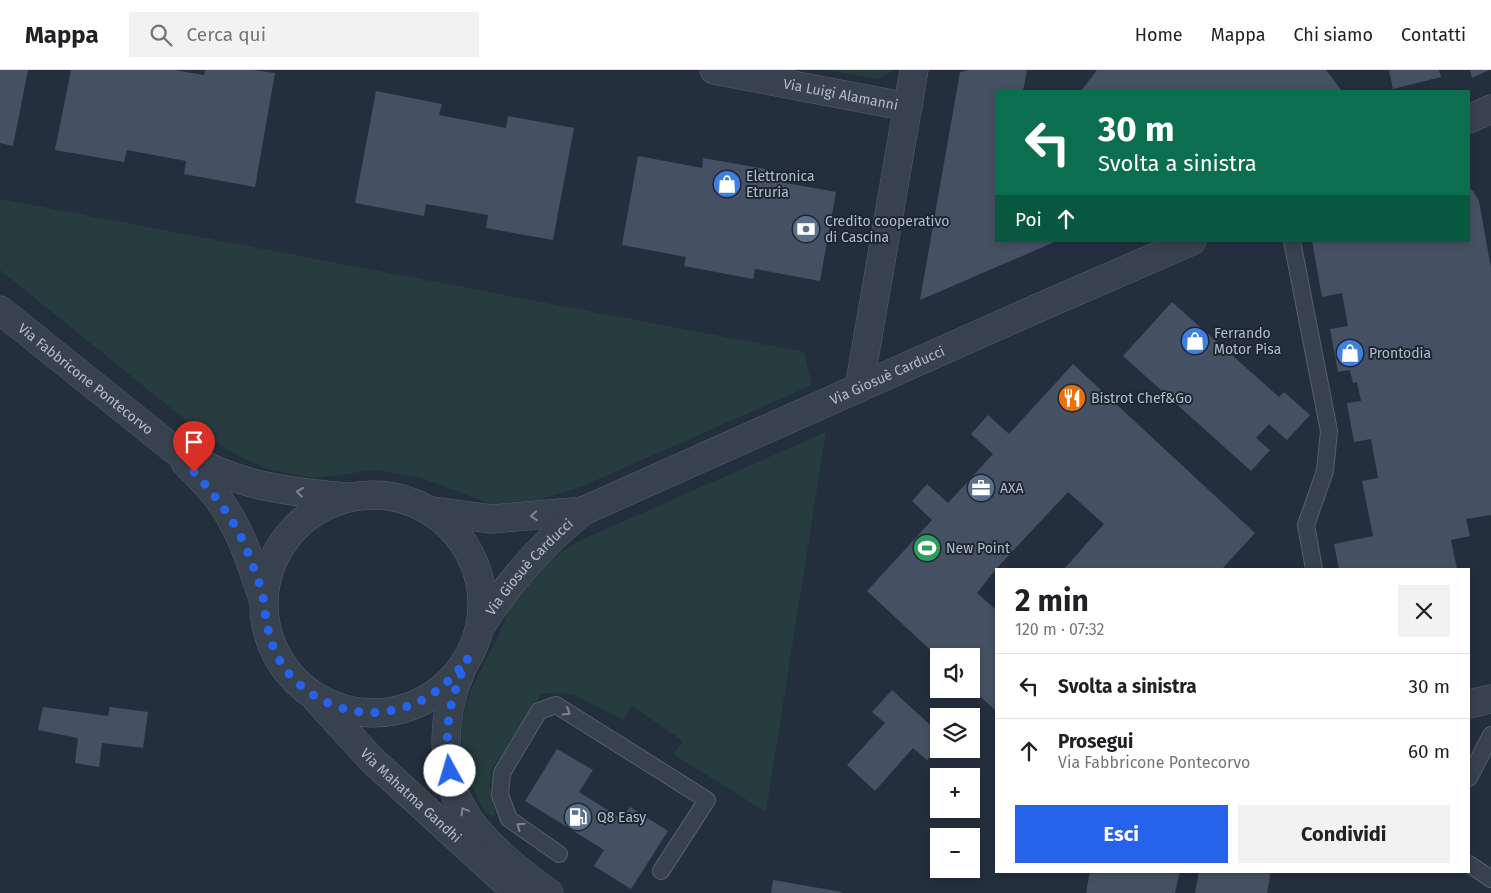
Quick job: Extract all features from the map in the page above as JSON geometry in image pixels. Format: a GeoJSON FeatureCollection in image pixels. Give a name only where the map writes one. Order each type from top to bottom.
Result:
{"type":"FeatureCollection","features":[{"type":"Feature","properties":{"kind":"street","name":"Via Luigi Alamanni"},"geometry":{"type":"LineString","coordinates":[[714,70],[908,107]]}},
{"type":"Feature","properties":{"kind":"street"},"geometry":{"type":"LineString","coordinates":[[859,388],[914,70]]}},
{"type":"Feature","properties":{"kind":"street"},"geometry":{"type":"LineString","coordinates":[[1470,119],[1491,109]]}},
{"type":"Feature","properties":{"kind":"street","name":"Via Giosuè Carducci"},"geometry":{"type":"LineString","coordinates":[[480,627],[502,593],[524,565],[553,536],[583,512],[1190,242]]}},
{"type":"Feature","properties":{"kind":"street","name":"Via Fabbricone Pontecorvo"},"geometry":{"type":"LineString","coordinates":[[0,310],[172,448],[216,496],[235,525],[249,556],[264,604]]}},
{"type":"Feature","properties":{"kind":"street","name":"Via Fabbricone Pontecorvo"},"geometry":{"type":"LineString","coordinates":[[172,448],[223,475],[256,485],[349,497]]}},
{"type":"Feature","properties":{"kind":"street"},"geometry":{"type":"LineString","coordinates":[[468,658],[444,686],[413,706],[377,713],[340,708],[324,702],[295,680],[275,652],[265,620],[264,604],[270,570],[278,549],[303,521],[318,511],[349,497],[390,495],[431,511],[456,533],[474,561],[479,577],[481,594],[480,627]]}},
{"type":"Feature","properties":{"kind":"street","name":"Via Giosuè Carducci"},"geometry":{"type":"LineString","coordinates":[[431,511],[492,519],[583,512]]}},
{"type":"Feature","properties":{"kind":"street","name":"Via Mahatma Gandhi"},"geometry":{"type":"LineString","coordinates":[[480,627],[452,696],[447,719],[447,756],[459,803],[469,819],[502,855],[549,893]]}},
{"type":"Feature","properties":{"kind":"street","name":"Via Mahatma Gandhi"},"geometry":{"type":"LineString","coordinates":[[307,690],[372,760],[501,878],[520,893]]}},
{"type":"Feature","properties":{"kind":"street"},"geometry":{"type":"LineString","coordinates":[[1470,704],[1491,698]]}},
{"type":"Feature","properties":{"kind":"lane"},"geometry":{"type":"LineString","coordinates":[[1292,242],[1329,431],[1325,471],[1306,525],[1314,568]]}},
{"type":"Feature","properties":{"kind":"lane"},"geometry":{"type":"LineString","coordinates":[[560,854],[509,819],[500,795],[502,773],[539,711],[556,705],[707,800],[661,871]]}},
{"type":"Feature","properties":{"kind":"lane"},"geometry":{"type":"LineString","coordinates":[[1470,776],[1491,735]]}},
{"type":"Feature","properties":{"kind":"lane"},"geometry":{"type":"LineString","coordinates":[[1470,865],[1491,880]]}},
{"type":"Feature","properties":{"kind":"green space"},"geometry":{"type":"Polygon","coordinates":[[[829,70],[894,70],[878,79],[829,70]]]}},
{"type":"Feature","properties":{"kind":"green space"},"geometry":{"type":"Polygon","coordinates":[[[0,199],[804,352],[812,385],[583,486],[538,500],[491,504],[419,477],[375,470],[315,478],[270,470],[238,456],[198,430],[0,270],[0,199]]]}},
{"type":"Feature","properties":{"kind":"green space"},"geometry":{"type":"Polygon","coordinates":[[[826,432],[766,812],[673,754],[683,741],[632,706],[623,720],[573,694],[542,693],[491,771],[490,788],[496,817],[485,813],[471,783],[465,763],[462,742],[463,718],[473,686],[496,641],[509,610],[530,579],[558,554],[579,541],[826,432]]]}},
{"type":"Feature","properties":{"kind":"building"},"geometry":{"type":"Polygon","coordinates":[[[0,70],[28,70],[13,146],[0,143],[0,70]]]}},
{"type":"Feature","properties":{"kind":"building"},"geometry":{"type":"Polygon","coordinates":[[[71,70],[174,70],[204,75],[205,70],[253,70],[275,73],[255,187],[184,174],[186,161],[127,150],[124,162],[55,150],[71,70]]]}},
{"type":"Feature","properties":{"kind":"building"},"geometry":{"type":"Polygon","coordinates":[[[970,70],[1027,70],[1023,90],[995,90],[995,242],[1055,242],[920,300],[960,72],[970,70]]]}},
{"type":"Feature","properties":{"kind":"building"},"geometry":{"type":"Polygon","coordinates":[[[1097,70],[1326,70],[1341,90],[1082,90],[1097,70]]]}},
{"type":"Feature","properties":{"kind":"building"},"geometry":{"type":"Polygon","coordinates":[[[1389,70],[1439,70],[1441,77],[1393,89],[1389,70]]]}},
{"type":"Feature","properties":{"kind":"building"},"geometry":{"type":"Polygon","coordinates":[[[1470,70],[1489,70],[1472,78],[1470,70]]]}},
{"type":"Feature","properties":{"kind":"building"},"geometry":{"type":"Polygon","coordinates":[[[376,91],[442,104],[439,115],[506,128],[508,116],[574,128],[553,240],[486,228],[488,215],[426,204],[424,216],[355,203],[376,91]]]}},
{"type":"Feature","properties":{"kind":"building"},"geometry":{"type":"Polygon","coordinates":[[[638,156],[702,168],[703,158],[771,170],[769,180],[836,192],[820,281],[755,269],[753,279],[684,266],[686,257],[622,245],[638,156]]]}},
{"type":"Feature","properties":{"kind":"building"},"geometry":{"type":"Polygon","coordinates":[[[1470,189],[1473,191],[1479,201],[1491,268],[1491,515],[1466,519],[1470,536],[1451,540],[1457,568],[1339,568],[1334,544],[1373,536],[1362,481],[1378,478],[1371,439],[1354,442],[1347,403],[1361,401],[1357,382],[1353,383],[1350,370],[1338,372],[1330,329],[1348,326],[1342,293],[1322,297],[1312,242],[1470,242],[1470,189]]]}},
{"type":"Feature","properties":{"kind":"building"},"geometry":{"type":"Polygon","coordinates":[[[1172,302],[1279,397],[1284,392],[1310,415],[1287,440],[1269,424],[1256,438],[1270,450],[1251,471],[1123,356],[1172,302]]]}},
{"type":"Feature","properties":{"kind":"building"},"geometry":{"type":"Polygon","coordinates":[[[1073,364],[1255,533],[1223,568],[1065,568],[1104,524],[1068,492],[995,568],[977,593],[995,609],[995,710],[980,696],[980,648],[930,648],[930,650],[867,591],[932,520],[912,501],[927,484],[948,503],[993,454],[971,434],[988,415],[1009,434],[1073,364]]]}},
{"type":"Feature","properties":{"kind":"building"},"geometry":{"type":"Polygon","coordinates":[[[892,690],[930,725],[930,757],[927,760],[913,748],[875,791],[847,765],[885,723],[872,712],[892,690]]]}},
{"type":"Feature","properties":{"kind":"building"},"geometry":{"type":"Polygon","coordinates":[[[43,707],[108,716],[110,707],[148,712],[143,748],[102,743],[99,767],[75,763],[78,738],[38,730],[43,707]]]}},
{"type":"Feature","properties":{"kind":"building"},"geometry":{"type":"Polygon","coordinates":[[[557,749],[593,770],[579,792],[622,819],[630,807],[668,831],[631,889],[594,866],[604,850],[525,801],[557,749]]]}},
{"type":"Feature","properties":{"kind":"building"},"geometry":{"type":"Polygon","coordinates":[[[1090,873],[1180,873],[1175,893],[1086,893],[1090,873]]]}},
{"type":"Feature","properties":{"kind":"building"},"geometry":{"type":"Polygon","coordinates":[[[1199,873],[1271,873],[1267,893],[1195,893],[1199,873]]]}},
{"type":"Feature","properties":{"kind":"building"},"geometry":{"type":"Polygon","coordinates":[[[773,880],[842,892],[842,893],[771,893],[773,880]]]}},
{"type":"Feature","properties":{"kind":"place","name":"Elettronica Etruria"},"geometry":{"type":"Point","coordinates":[727,184]}},
{"type":"Feature","properties":{"kind":"place","name":"Credito cooperativo di Cascina"},"geometry":{"type":"Point","coordinates":[806,229]}},
{"type":"Feature","properties":{"kind":"place","name":"Ferrando Motor Pisa"},"geometry":{"type":"Point","coordinates":[1195,341]}},
{"type":"Feature","properties":{"kind":"place","name":"Prontodia"},"geometry":{"type":"Point","coordinates":[1350,353]}},
{"type":"Feature","properties":{"kind":"place","name":"Bistrot Chef&Go"},"geometry":{"type":"Point","coordinates":[1072,398]}},
{"type":"Feature","properties":{"kind":"place","name":"AXA"},"geometry":{"type":"Point","coordinates":[981,488]}},
{"type":"Feature","properties":{"kind":"place","name":"New Point"},"geometry":{"type":"Point","coordinates":[927,548]}},
{"type":"Feature","properties":{"kind":"place","name":"Q8 Easy"},"geometry":{"type":"Point","coordinates":[578,817]}},
{"type":"Feature","properties":{"kind":"route"},"geometry":{"type":"LineString","coordinates":[[194,472],[216,496],[235,525],[249,556],[264,604],[265,620],[275,652],[295,680],[324,702],[340,708],[377,713],[413,706],[430,697],[444,686],[468,658],[458,678],[447,719],[447,756],[450,771]]}}]}
